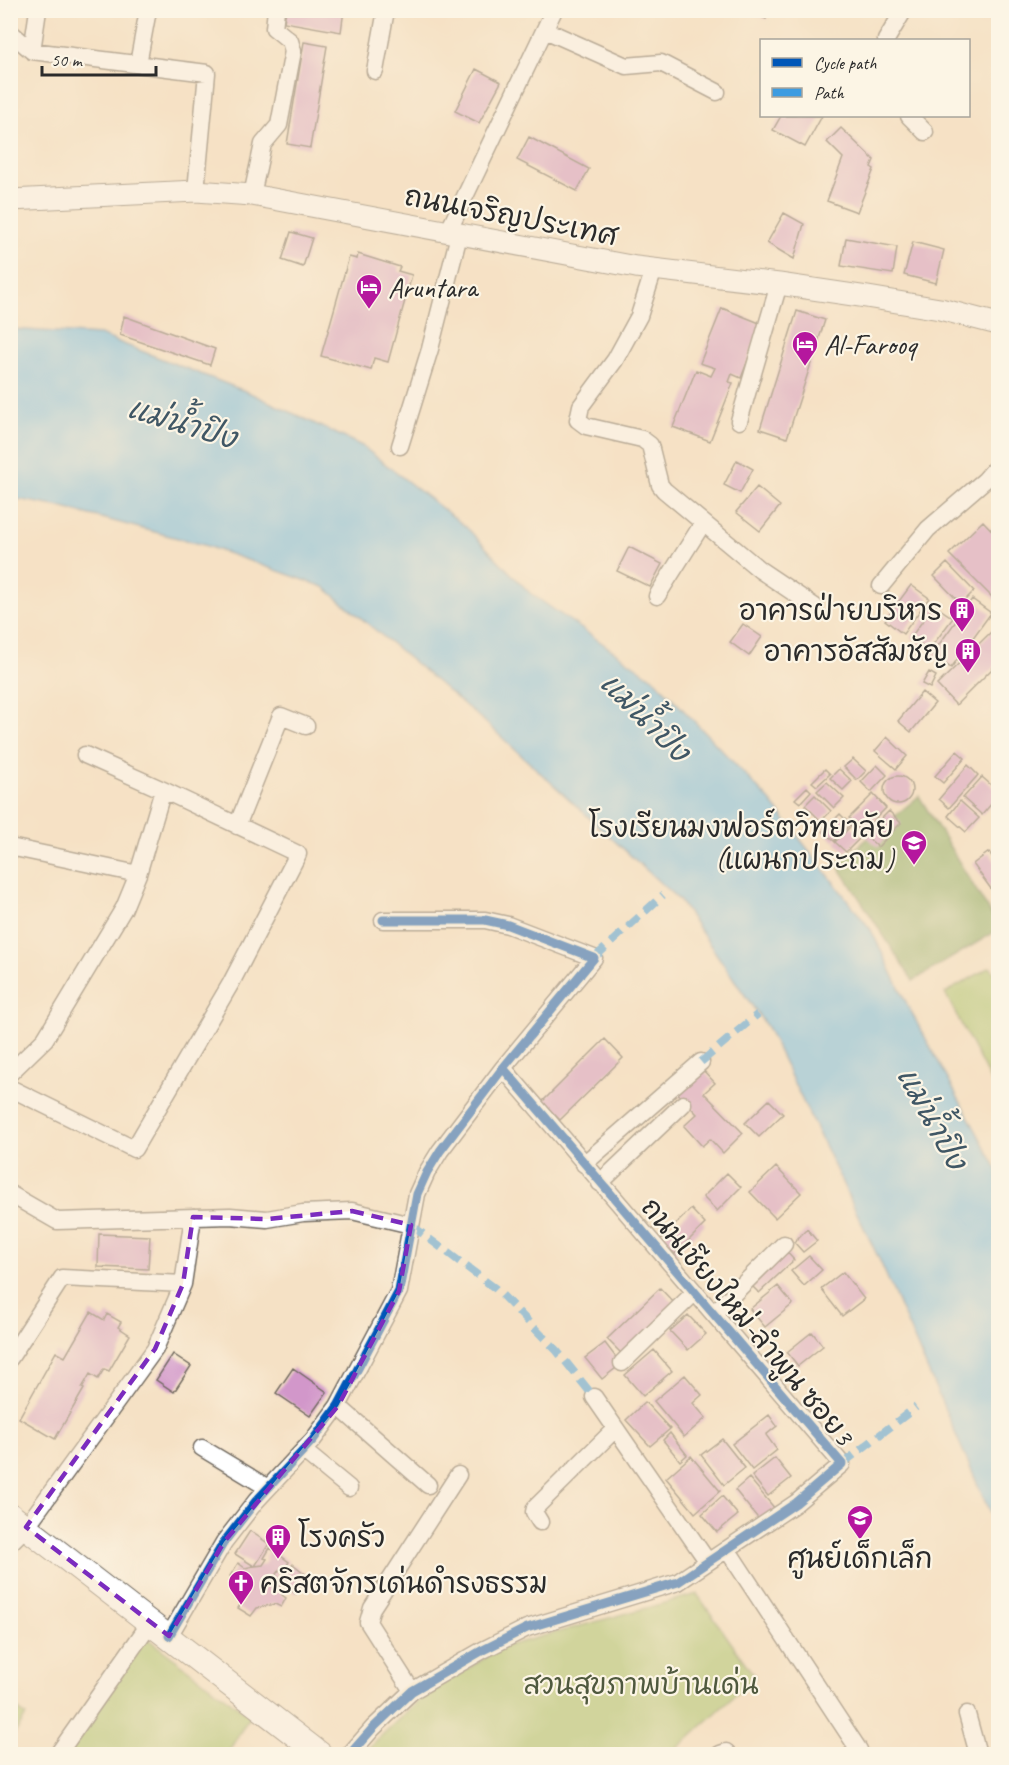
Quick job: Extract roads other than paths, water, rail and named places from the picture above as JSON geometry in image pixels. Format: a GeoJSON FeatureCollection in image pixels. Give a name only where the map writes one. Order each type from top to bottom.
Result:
{"type":"FeatureCollection","features":[{"type":"Feature","properties":{"kind":"main road"},"geometry":{"type":"LineString","coordinates":[[16,1528],[170,1636],[320,1755]]}},
{"type":"Feature","properties":{"kind":"street"},"geometry":{"type":"LineString","coordinates":[[32,51],[38,10]]}},
{"type":"Feature","properties":{"kind":"street"},"geometry":{"type":"LineString","coordinates":[[138,64],[148,10]]}},
{"type":"Feature","properties":{"kind":"street"},"geometry":{"type":"LineString","coordinates":[[252,195],[261,148],[279,125],[293,51],[290,42],[274,28],[276,10]]}},
{"type":"Feature","properties":{"kind":"street"},"geometry":{"type":"LineString","coordinates":[[375,71],[386,10]]}},
{"type":"Feature","properties":{"kind":"street"},"geometry":{"type":"LineString","coordinates":[[400,446],[430,349],[453,234],[554,10]]}},
{"type":"Feature","properties":{"kind":"street"},"geometry":{"type":"LineString","coordinates":[[887,39],[904,10]]}},
{"type":"Feature","properties":{"kind":"street"},"geometry":{"type":"LineString","coordinates":[[544,30],[626,66],[661,63],[717,92]]}},
{"type":"Feature","properties":{"kind":"street"},"geometry":{"type":"LineString","coordinates":[[10,32],[32,51],[207,73],[196,191]]}},
{"type":"Feature","properties":{"kind":"street"},"geometry":{"type":"LineString","coordinates":[[910,117],[925,132]]}},
{"type":"Feature","properties":{"kind":"street","name":"ถนนเจริญประเทศ"},"geometry":{"type":"LineString","coordinates":[[10,200],[196,191],[252,195],[453,234],[654,269],[778,284],[940,309],[999,324]]}},
{"type":"Feature","properties":{"kind":"street"},"geometry":{"type":"LineString","coordinates":[[654,269],[639,316],[615,360],[581,406],[579,420],[586,426],[646,441],[650,445],[660,485],[760,570],[815,607]]}},
{"type":"Feature","properties":{"kind":"street"},"geometry":{"type":"LineString","coordinates":[[739,421],[778,284]]}},
{"type":"Feature","properties":{"kind":"street"},"geometry":{"type":"LineString","coordinates":[[881,586],[928,529],[986,480],[999,465]]}},
{"type":"Feature","properties":{"kind":"street"},"geometry":{"type":"LineString","coordinates":[[657,596],[704,523]]}},
{"type":"Feature","properties":{"kind":"street"},"geometry":{"type":"LineString","coordinates":[[237,825],[281,716],[306,726]]}},
{"type":"Feature","properties":{"kind":"street"},"geometry":{"type":"LineString","coordinates":[[10,1088],[134,1149],[231,983],[298,854],[85,755]]}},
{"type":"Feature","properties":{"kind":"street"},"geometry":{"type":"LineString","coordinates":[[10,1073],[45,1039],[124,908],[138,874],[163,790]]}},
{"type":"Feature","properties":{"kind":"street"},"geometry":{"type":"LineString","coordinates":[[10,847],[138,874]]}},
{"type":"Feature","properties":{"kind":"street"},"geometry":{"type":"LineString","coordinates":[[170,1636],[224,1542],[268,1488],[304,1451],[338,1406],[399,1291],[417,1194],[440,1150],[503,1068],[594,958],[508,925],[485,920],[383,920]]}},
{"type":"Feature","properties":{"kind":"street"},"geometry":{"type":"LineString","coordinates":[[584,1164],[701,1062]]}},
{"type":"Feature","properties":{"kind":"street","name":"ถนนเชียงใหม่-ลำพูน ซอย3"},"geometry":{"type":"LineString","coordinates":[[350,1755],[373,1728],[412,1691],[483,1650],[527,1628],[678,1582],[796,1503],[842,1464],[503,1068]]}},
{"type":"Feature","properties":{"kind":"street"},"geometry":{"type":"LineString","coordinates":[[600,1183],[683,1104]]}},
{"type":"Feature","properties":{"kind":"street"},"geometry":{"type":"LineString","coordinates":[[10,1194],[57,1221],[230,1216],[267,1219],[303,1213],[352,1211],[411,1225]]}},
{"type":"Feature","properties":{"kind":"street"},"geometry":{"type":"LineString","coordinates":[[16,1528],[122,1397],[155,1349],[183,1284],[193,1217]]}},
{"type":"Feature","properties":{"kind":"street"},"geometry":{"type":"LineString","coordinates":[[714,1313],[784,1244]]}},
{"type":"Feature","properties":{"kind":"street"},"geometry":{"type":"LineString","coordinates":[[10,1358],[62,1278],[183,1284]]}},
{"type":"Feature","properties":{"kind":"street"},"geometry":{"type":"LineString","coordinates":[[622,1363],[695,1292]]}},
{"type":"Feature","properties":{"kind":"street"},"geometry":{"type":"LineString","coordinates":[[594,1397],[708,1562]]}},
{"type":"Feature","properties":{"kind":"street"},"geometry":{"type":"LineString","coordinates":[[338,1406],[428,1485]]}},
{"type":"Feature","properties":{"kind":"street"},"geometry":{"type":"LineString","coordinates":[[540,1522],[534,1512],[535,1508],[615,1429]]}},
{"type":"Feature","properties":{"kind":"street"},"geometry":{"type":"LineString","coordinates":[[202,1448],[268,1488]]}},
{"type":"Feature","properties":{"kind":"street"},"geometry":{"type":"LineString","coordinates":[[304,1451],[350,1488]]}},
{"type":"Feature","properties":{"kind":"street"},"geometry":{"type":"LineString","coordinates":[[412,1691],[368,1622],[372,1608],[458,1475]]}},
{"type":"Feature","properties":{"kind":"street"},"geometry":{"type":"LineString","coordinates":[[727,1549],[859,1750],[852,1755]]}},
{"type":"Feature","properties":{"kind":"street"},"geometry":{"type":"LineString","coordinates":[[58,1755],[150,1623]]}},
{"type":"Feature","properties":{"kind":"street"},"geometry":{"type":"LineString","coordinates":[[967,1714],[978,1755]]}},
{"type":"Feature","properties":{"kind":"street"},"geometry":{"type":"LineString","coordinates":[[720,1755],[726,1752],[728,1755]]}},
{"type":"Feature","properties":{"kind":"water","name":"แม่น้ำปิง"},"geometry":{"type":"Polygon","coordinates":[[[11,329],[100,335],[250,393],[362,446],[466,527],[530,593],[654,679],[771,802],[871,930],[908,1006],[998,1171],[998,1531],[880,1261],[767,1027],[679,900],[485,722],[324,587],[204,545],[60,507],[11,498],[11,329]]]}},
{"type":"Feature","properties":{"kind":"place","name":"Aruntara"},"geometry":{"type":"Point","coordinates":[369,310]}},
{"type":"Feature","properties":{"kind":"place","name":"Al-Farooq"},"geometry":{"type":"Point","coordinates":[805,367]}},
{"type":"Feature","properties":{"kind":"place","name":"อาคารฝ่ายบริหาร"},"geometry":{"type":"Point","coordinates":[962,633]}},
{"type":"Feature","properties":{"kind":"place","name":"อาคารอัสสัมชัญ"},"geometry":{"type":"Point","coordinates":[968,674]}},
{"type":"Feature","properties":{"kind":"place","name":"โรงเรียนมงฟอร์ตวิทยาลัย (แผนกประถม)"},"geometry":{"type":"Point","coordinates":[914,866]}},
{"type":"Feature","properties":{"kind":"place","name":"ศูนย์เด็กเล็ก"},"geometry":{"type":"Point","coordinates":[860,1541]}},
{"type":"Feature","properties":{"kind":"place","name":"โรงครัว"},"geometry":{"type":"Point","coordinates":[278,1560]}},
{"type":"Feature","properties":{"kind":"place","name":"คริสตจักรเด่นดำรงธรรม"},"geometry":{"type":"Point","coordinates":[241,1606]}},
{"type":"Feature","properties":{"kind":"park label","name":"สวนสุขภาพบ้านเด่น"},"geometry":{"type":"Point","coordinates":[641,1684]}}]}
